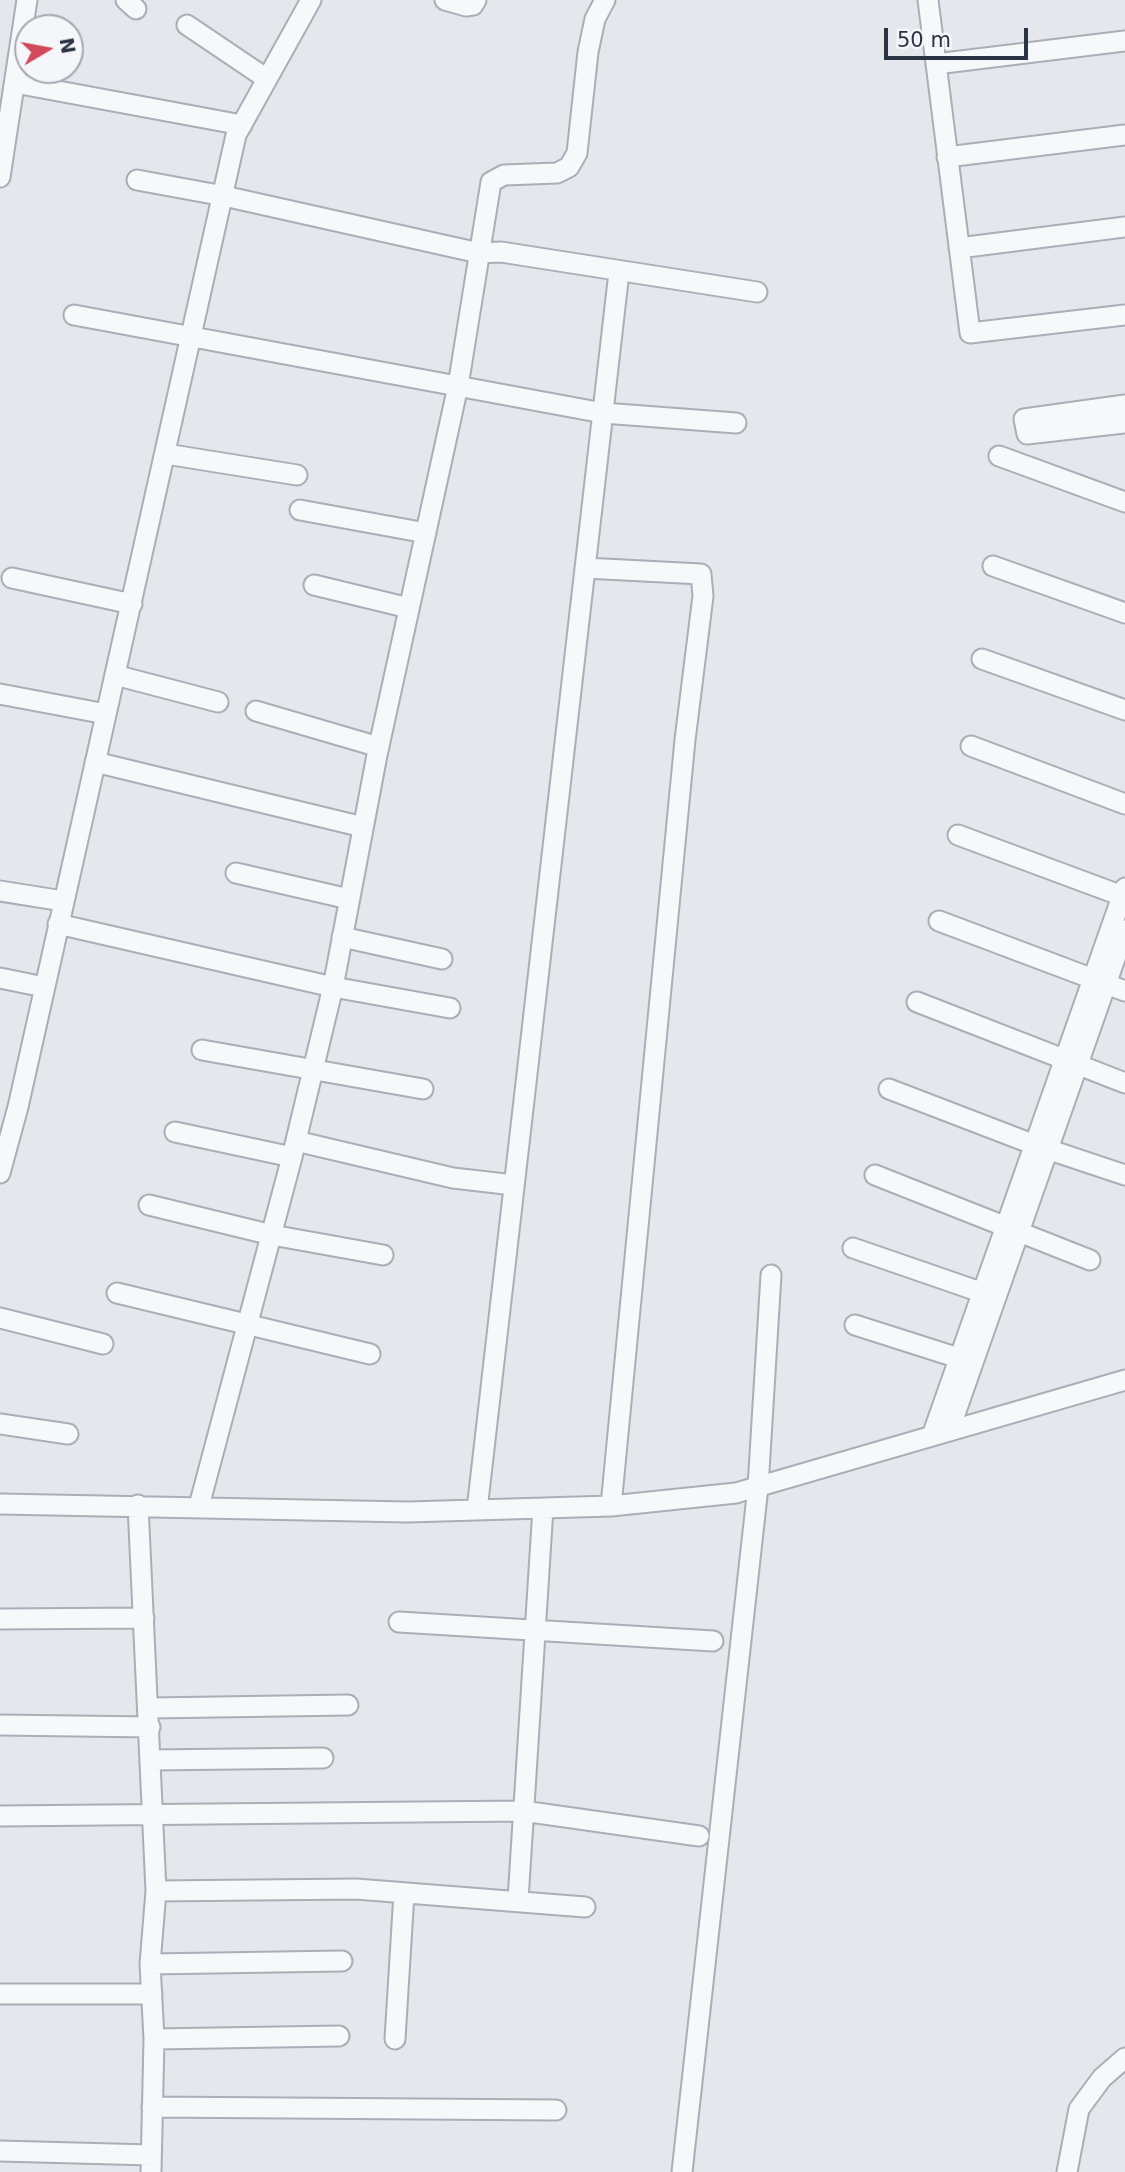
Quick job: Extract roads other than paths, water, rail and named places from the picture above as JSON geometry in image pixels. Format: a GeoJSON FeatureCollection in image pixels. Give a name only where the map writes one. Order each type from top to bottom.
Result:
{"type":"FeatureCollection","features":[{"type":"Feature","properties":{"kind":"street"},"geometry":{"type":"LineString","coordinates":[[0,1173],[194,335],[236,135],[310,0]]}},
{"type":"Feature","properties":{"kind":"street"},"geometry":{"type":"LineString","coordinates":[[445,0],[466,6],[473,5],[476,0]]}},
{"type":"Feature","properties":{"kind":"street"},"geometry":{"type":"LineString","coordinates":[[200,1506],[272,1235],[333,987],[379,747],[458,386],[491,182],[516,173],[557,173],[569,167],[577,153],[588,52],[595,19],[605,0]]}},
{"type":"Feature","properties":{"kind":"street"},"geometry":{"type":"LineString","coordinates":[[928,0],[970,333],[1125,314]]}},
{"type":"Feature","properties":{"kind":"street"},"geometry":{"type":"LineString","coordinates":[[187,25],[267,79]]}},
{"type":"Feature","properties":{"kind":"street"},"geometry":{"type":"LineString","coordinates":[[936,64],[1125,41]]}},
{"type":"Feature","properties":{"kind":"street"},"geometry":{"type":"LineString","coordinates":[[0,177],[15,84]]}},
{"type":"Feature","properties":{"kind":"street"},"geometry":{"type":"LineString","coordinates":[[20,84],[242,125]]}},
{"type":"Feature","properties":{"kind":"street"},"geometry":{"type":"LineString","coordinates":[[947,158],[1125,135]]}},
{"type":"Feature","properties":{"kind":"street"},"geometry":{"type":"LineString","coordinates":[[137,180],[225,196],[479,253],[501,252],[757,292]]}},
{"type":"Feature","properties":{"kind":"street"},"geometry":{"type":"LineString","coordinates":[[959,248],[1125,227]]}},
{"type":"Feature","properties":{"kind":"street"},"geometry":{"type":"LineString","coordinates":[[477,1510],[619,272]]}},
{"type":"Feature","properties":{"kind":"street"},"geometry":{"type":"LineString","coordinates":[[75,315],[603,413],[736,423]]}},
{"type":"Feature","properties":{"kind":"street"},"geometry":{"type":"LineString","coordinates":[[1125,405],[1024,419],[1027,434],[1125,422]]}},
{"type":"Feature","properties":{"kind":"street"},"geometry":{"type":"LineString","coordinates":[[166,454],[297,475]]}},
{"type":"Feature","properties":{"kind":"street"},"geometry":{"type":"LineString","coordinates":[[999,456],[1125,502]]}},
{"type":"Feature","properties":{"kind":"street"},"geometry":{"type":"LineString","coordinates":[[300,510],[426,533]]}},
{"type":"Feature","properties":{"kind":"street"},"geometry":{"type":"LineString","coordinates":[[993,566],[1125,613]]}},
{"type":"Feature","properties":{"kind":"street"},"geometry":{"type":"LineString","coordinates":[[585,568],[701,574],[703,596],[685,740],[611,1506]]}},
{"type":"Feature","properties":{"kind":"street"},"geometry":{"type":"LineString","coordinates":[[12,578],[132,604]]}},
{"type":"Feature","properties":{"kind":"street"},"geometry":{"type":"LineString","coordinates":[[314,585],[409,608]]}},
{"type":"Feature","properties":{"kind":"street"},"geometry":{"type":"LineString","coordinates":[[982,659],[1125,710]]}},
{"type":"Feature","properties":{"kind":"street"},"geometry":{"type":"LineString","coordinates":[[115,675],[218,702]]}},
{"type":"Feature","properties":{"kind":"street"},"geometry":{"type":"LineString","coordinates":[[0,694],[106,714]]}},
{"type":"Feature","properties":{"kind":"street"},"geometry":{"type":"LineString","coordinates":[[256,711],[379,747]]}},
{"type":"Feature","properties":{"kind":"street"},"geometry":{"type":"LineString","coordinates":[[971,746],[1125,804]]}},
{"type":"Feature","properties":{"kind":"street"},"geometry":{"type":"LineString","coordinates":[[95,762],[363,827]]}},
{"type":"Feature","properties":{"kind":"street"},"geometry":{"type":"LineString","coordinates":[[941,1433],[1099,982],[1124,894],[958,835]]}},
{"type":"Feature","properties":{"kind":"street"},"geometry":{"type":"LineString","coordinates":[[236,873],[349,899]]}},
{"type":"Feature","properties":{"kind":"street"},"geometry":{"type":"LineString","coordinates":[[0,891],[63,901]]}},
{"type":"Feature","properties":{"kind":"street"},"geometry":{"type":"LineString","coordinates":[[939,921],[1125,991]]}},
{"type":"Feature","properties":{"kind":"street"},"geometry":{"type":"LineString","coordinates":[[58,924],[333,987],[450,1008]]}},
{"type":"Feature","properties":{"kind":"street"},"geometry":{"type":"LineString","coordinates":[[1099,982],[1125,930]]}},
{"type":"Feature","properties":{"kind":"street"},"geometry":{"type":"LineString","coordinates":[[342,937],[442,959]]}},
{"type":"Feature","properties":{"kind":"street"},"geometry":{"type":"LineString","coordinates":[[0,978],[44,986]]}},
{"type":"Feature","properties":{"kind":"street"},"geometry":{"type":"LineString","coordinates":[[917,1002],[1125,1083]]}},
{"type":"Feature","properties":{"kind":"street"},"geometry":{"type":"LineString","coordinates":[[202,1050],[423,1088]]}},
{"type":"Feature","properties":{"kind":"street"},"geometry":{"type":"LineString","coordinates":[[889,1089],[1041,1147],[1125,1175]]}},
{"type":"Feature","properties":{"kind":"street"},"geometry":{"type":"LineString","coordinates":[[175,1132],[294,1149],[453,1178],[514,1185]]}},
{"type":"Feature","properties":{"kind":"street"},"geometry":{"type":"LineString","coordinates":[[875,1175],[1090,1260]]}},
{"type":"Feature","properties":{"kind":"street"},"geometry":{"type":"LineString","coordinates":[[149,1205],[272,1235],[383,1255]]}},
{"type":"Feature","properties":{"kind":"street"},"geometry":{"type":"LineString","coordinates":[[853,1248],[989,1295]]}},
{"type":"Feature","properties":{"kind":"street"},"geometry":{"type":"LineString","coordinates":[[682,2172],[758,1487],[771,1275]]}},
{"type":"Feature","properties":{"kind":"street"},"geometry":{"type":"LineString","coordinates":[[117,1293],[370,1354]]}},
{"type":"Feature","properties":{"kind":"street"},"geometry":{"type":"LineString","coordinates":[[0,1318],[103,1344]]}},
{"type":"Feature","properties":{"kind":"street"},"geometry":{"type":"LineString","coordinates":[[855,1325],[967,1360]]}},
{"type":"Feature","properties":{"kind":"street"},"geometry":{"type":"LineString","coordinates":[[0,1504],[477,1510],[611,1506],[736,1493],[1125,1380]]}},
{"type":"Feature","properties":{"kind":"street"},"geometry":{"type":"LineString","coordinates":[[0,1424],[68,1434]]}},
{"type":"Feature","properties":{"kind":"street"},"geometry":{"type":"LineString","coordinates":[[0,2151],[151,2163],[154,2039],[150,1964],[156,1891],[151,1813],[150,1717],[138,1505]]}},
{"type":"Feature","properties":{"kind":"street"},"geometry":{"type":"LineString","coordinates":[[518,1900],[543,1508]]}},
{"type":"Feature","properties":{"kind":"street"},"geometry":{"type":"LineString","coordinates":[[0,1619],[144,1618]]}},
{"type":"Feature","properties":{"kind":"street"},"geometry":{"type":"LineString","coordinates":[[399,1622],[713,1641]]}},
{"type":"Feature","properties":{"kind":"street"},"geometry":{"type":"LineString","coordinates":[[0,1725],[348,1705]]}},
{"type":"Feature","properties":{"kind":"street"},"geometry":{"type":"LineString","coordinates":[[150,1760],[323,1758]]}},
{"type":"Feature","properties":{"kind":"street"},"geometry":{"type":"LineString","coordinates":[[0,1816],[523,1811],[699,1836]]}},
{"type":"Feature","properties":{"kind":"street"},"geometry":{"type":"LineString","coordinates":[[156,1891],[356,1889],[585,1907]]}},
{"type":"Feature","properties":{"kind":"street"},"geometry":{"type":"LineString","coordinates":[[395,2039],[404,1893]]}},
{"type":"Feature","properties":{"kind":"street"},"geometry":{"type":"LineString","coordinates":[[150,1964],[342,1961]]}},
{"type":"Feature","properties":{"kind":"street"},"geometry":{"type":"LineString","coordinates":[[0,1994],[152,1994]]}},
{"type":"Feature","properties":{"kind":"street"},"geometry":{"type":"LineString","coordinates":[[154,2039],[340,2036]]}},
{"type":"Feature","properties":{"kind":"street"},"geometry":{"type":"LineString","coordinates":[[1067,2172],[1079,2109],[1102,2078],[1125,2058]]}},
{"type":"Feature","properties":{"kind":"street"},"geometry":{"type":"LineString","coordinates":[[152,2107],[556,2110]]}}]}
